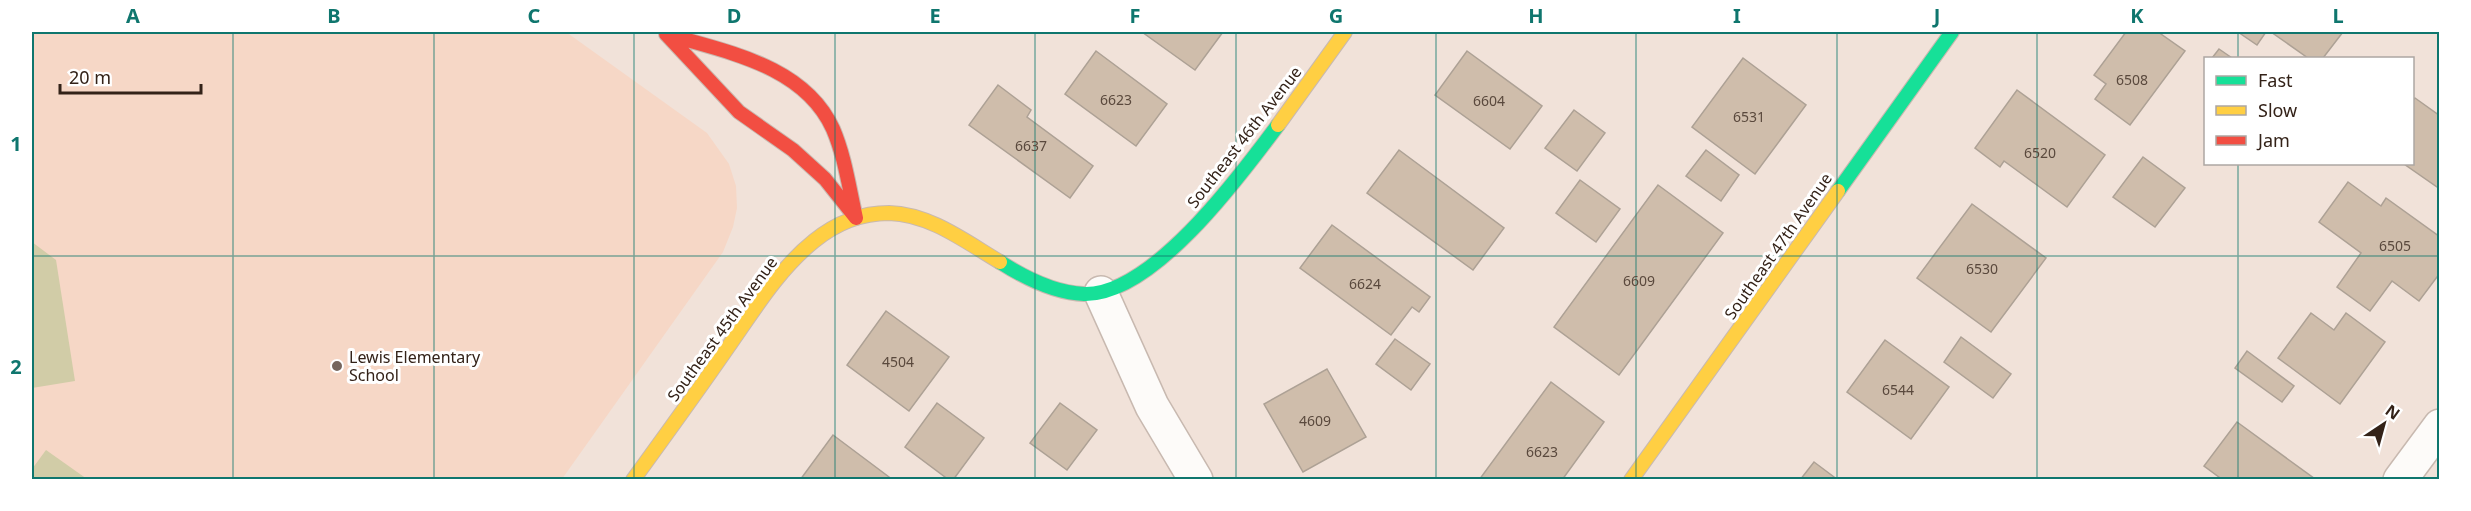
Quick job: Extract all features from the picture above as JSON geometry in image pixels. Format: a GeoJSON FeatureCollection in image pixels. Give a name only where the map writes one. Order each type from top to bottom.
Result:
{"type":"FeatureCollection","features":[{"type":"Feature","properties":{"kind":"street"},"geometry":{"type":"LineString","coordinates":[[665,32],[771,67],[804,90],[826,117],[837,144],[855,218]]}},
{"type":"Feature","properties":{"kind":"street"},"geometry":{"type":"LineString","coordinates":[[665,32],[740,112],[793,150],[825,179],[855,218]]}},
{"type":"Feature","properties":{"kind":"street","name":"Southeast 46th Avenue"},"geometry":{"type":"LineString","coordinates":[[1101,293],[1125,284],[1149,269],[1193,228],[1241,172],[1345,32]]}},
{"type":"Feature","properties":{"kind":"street","name":"Southeast 47th Avenue"},"geometry":{"type":"LineString","coordinates":[[1630,480],[1952,32]]}},
{"type":"Feature","properties":{"kind":"street"},"geometry":{"type":"LineString","coordinates":[[855,218],[900,215],[926,219],[1014,271],[1052,288],[1101,293],[1152,406],[1196,480]]}},
{"type":"Feature","properties":{"kind":"street","name":"Southeast 45th Avenue"},"geometry":{"type":"LineString","coordinates":[[633,480],[790,265],[807,247],[831,230],[855,218]]}},
{"type":"Feature","properties":{"kind":"street"},"geometry":{"type":"LineString","coordinates":[[2400,480],[2439,426]]}},
{"type":"Feature","properties":{"kind":"shaded area","name":"Lewis Elementary School"},"geometry":{"type":"Polygon","coordinates":[[[32,32],[566,32],[707,133],[729,164],[736,186],[737,208],[733,227],[723,252],[562,479],[32,479],[32,32]]]}},
{"type":"Feature","properties":{"kind":"shaded area"},"geometry":{"type":"Polygon","coordinates":[[[32,242],[56,260],[75,381],[32,388],[32,242]]]}},
{"type":"Feature","properties":{"kind":"shaded area"},"geometry":{"type":"Polygon","coordinates":[[[46,450],[87,479],[32,479],[32,469],[46,450]]]}},
{"type":"Feature","properties":{"kind":"building"},"geometry":{"type":"Polygon","coordinates":[[[1142,32],[1223,32],[1195,70],[1142,32]]]}},
{"type":"Feature","properties":{"kind":"building"},"geometry":{"type":"Polygon","coordinates":[[[2126,32],[2158,32],[2185,51],[2130,125],[2095,99],[2106,84],[2094,75],[2126,32]]]}},
{"type":"Feature","properties":{"kind":"building"},"geometry":{"type":"Polygon","coordinates":[[[2238,32],[2266,32],[2257,45],[2238,32]]]}},
{"type":"Feature","properties":{"kind":"building"},"geometry":{"type":"Polygon","coordinates":[[[2271,32],[2343,32],[2324,57],[2307,57],[2271,32]]]}},
{"type":"Feature","properties":{"kind":"building"},"geometry":{"type":"Polygon","coordinates":[[[2219,49],[2231,57],[2213,57],[2219,49]]]}},
{"type":"Feature","properties":{"kind":"building"},"geometry":{"type":"Polygon","coordinates":[[[1096,51],[1167,104],[1136,146],[1065,94],[1096,51]]]}},
{"type":"Feature","properties":{"kind":"building"},"geometry":{"type":"Polygon","coordinates":[[[1467,51],[1542,106],[1510,149],[1435,95],[1467,51]]]}},
{"type":"Feature","properties":{"kind":"building"},"geometry":{"type":"Polygon","coordinates":[[[1743,58],[1806,105],[1755,174],[1692,127],[1743,58]]]}},
{"type":"Feature","properties":{"kind":"building"},"geometry":{"type":"Polygon","coordinates":[[[998,85],[1031,110],[1027,117],[1093,166],[1070,198],[969,125],[998,85]]]}},
{"type":"Feature","properties":{"kind":"building"},"geometry":{"type":"Polygon","coordinates":[[[2017,90],[2105,155],[2067,207],[2004,161],[2000,167],[1975,148],[2017,90]]]}},
{"type":"Feature","properties":{"kind":"building"},"geometry":{"type":"Polygon","coordinates":[[[2414,99],[2440,116],[2440,189],[2405,165],[2414,165],[2414,99]]]}},
{"type":"Feature","properties":{"kind":"building"},"geometry":{"type":"Polygon","coordinates":[[[1574,110],[1605,133],[1577,171],[1545,148],[1574,110]]]}},
{"type":"Feature","properties":{"kind":"building"},"geometry":{"type":"Polygon","coordinates":[[[1399,150],[1504,228],[1473,270],[1367,193],[1399,150]]]}},
{"type":"Feature","properties":{"kind":"building"},"geometry":{"type":"Polygon","coordinates":[[[1706,150],[1739,175],[1721,201],[1686,176],[1706,150]]]}},
{"type":"Feature","properties":{"kind":"building"},"geometry":{"type":"Polygon","coordinates":[[[2143,157],[2185,188],[2155,227],[2113,197],[2143,157]]]}},
{"type":"Feature","properties":{"kind":"building"},"geometry":{"type":"Polygon","coordinates":[[[1580,180],[1620,209],[1596,242],[1556,213],[1580,180]]]}},
{"type":"Feature","properties":{"kind":"building"},"geometry":{"type":"Polygon","coordinates":[[[2348,182],[2381,206],[2386,198],[2440,237],[2440,273],[2419,301],[2392,281],[2370,311],[2337,287],[2361,253],[2319,222],[2348,182]]]}},
{"type":"Feature","properties":{"kind":"building"},"geometry":{"type":"Polygon","coordinates":[[[1658,185],[1723,233],[1619,375],[1554,327],[1658,185]]]}},
{"type":"Feature","properties":{"kind":"building"},"geometry":{"type":"Polygon","coordinates":[[[1972,204],[2046,258],[1991,332],[1917,278],[1972,204]]]}},
{"type":"Feature","properties":{"kind":"building"},"geometry":{"type":"Polygon","coordinates":[[[1332,225],[1430,297],[1419,312],[1412,307],[1391,335],[1300,268],[1332,225]]]}},
{"type":"Feature","properties":{"kind":"building"},"geometry":{"type":"Polygon","coordinates":[[[886,311],[949,357],[909,411],[847,365],[886,311]]]}},
{"type":"Feature","properties":{"kind":"building"},"geometry":{"type":"Polygon","coordinates":[[[2311,313],[2334,330],[2346,313],[2385,342],[2340,404],[2278,358],[2311,313]]]}},
{"type":"Feature","properties":{"kind":"building"},"geometry":{"type":"Polygon","coordinates":[[[1961,337],[2011,374],[1993,398],[1944,362],[1961,337]]]}},
{"type":"Feature","properties":{"kind":"building"},"geometry":{"type":"Polygon","coordinates":[[[1395,339],[1430,364],[1411,390],[1376,364],[1395,339]]]}},
{"type":"Feature","properties":{"kind":"building"},"geometry":{"type":"Polygon","coordinates":[[[1885,340],[1949,387],[1911,439],[1847,392],[1885,340]]]}},
{"type":"Feature","properties":{"kind":"building"},"geometry":{"type":"Polygon","coordinates":[[[2247,351],[2294,386],[2282,402],[2235,368],[2247,351]]]}},
{"type":"Feature","properties":{"kind":"building"},"geometry":{"type":"Polygon","coordinates":[[[1327,369],[1366,437],[1303,472],[1264,404],[1327,369]]]}},
{"type":"Feature","properties":{"kind":"building"},"geometry":{"type":"Polygon","coordinates":[[[1551,382],[1604,422],[1562,480],[1479,480],[1551,382]]]}},
{"type":"Feature","properties":{"kind":"building"},"geometry":{"type":"Polygon","coordinates":[[[937,403],[984,438],[953,480],[949,480],[905,447],[937,403]]]}},
{"type":"Feature","properties":{"kind":"building"},"geometry":{"type":"Polygon","coordinates":[[[1060,403],[1097,430],[1067,470],[1030,443],[1060,403]]]}},
{"type":"Feature","properties":{"kind":"building"},"geometry":{"type":"Polygon","coordinates":[[[2237,422],[2315,480],[2223,480],[2204,466],[2237,422]]]}},
{"type":"Feature","properties":{"kind":"building"},"geometry":{"type":"Polygon","coordinates":[[[833,435],[893,480],[800,480],[833,435]]]}},
{"type":"Feature","properties":{"kind":"building"},"geometry":{"type":"Polygon","coordinates":[[[1814,462],[1838,480],[1800,480],[1814,462]]]}},
{"type":"Feature","properties":{"kind":"traffic: fast"},"geometry":{"type":"LineString","coordinates":[[1838,191],[1952,32]]}},
{"type":"Feature","properties":{"kind":"traffic: fast"},"geometry":{"type":"LineString","coordinates":[[1000,262],[1019,274],[1051,288],[1073,293],[1084,294],[1110,289],[1138,276],[1165,255],[1218,201],[1278,125]]}},
{"type":"Feature","properties":{"kind":"traffic: slow"},"geometry":{"type":"LineString","coordinates":[[1278,125],[1345,32]]}},
{"type":"Feature","properties":{"kind":"traffic: slow"},"geometry":{"type":"LineString","coordinates":[[1631,480],[1838,191]]}},
{"type":"Feature","properties":{"kind":"traffic: slow"},"geometry":{"type":"LineString","coordinates":[[633,480],[778,278],[801,252],[831,229],[868,215],[889,213],[904,215],[919,218],[947,230],[1000,262]]}},
{"type":"Feature","properties":{"kind":"traffic: jam"},"geometry":{"type":"LineString","coordinates":[[666,34],[761,64],[803,90],[820,107],[833,129],[844,162],[856,218],[825,179],[793,150],[739,112],[666,34]]}},
{"type":"Feature","properties":{"kind":"place","name":"Lewis Elementary School"},"geometry":{"type":"Point","coordinates":[337,366]}}]}
